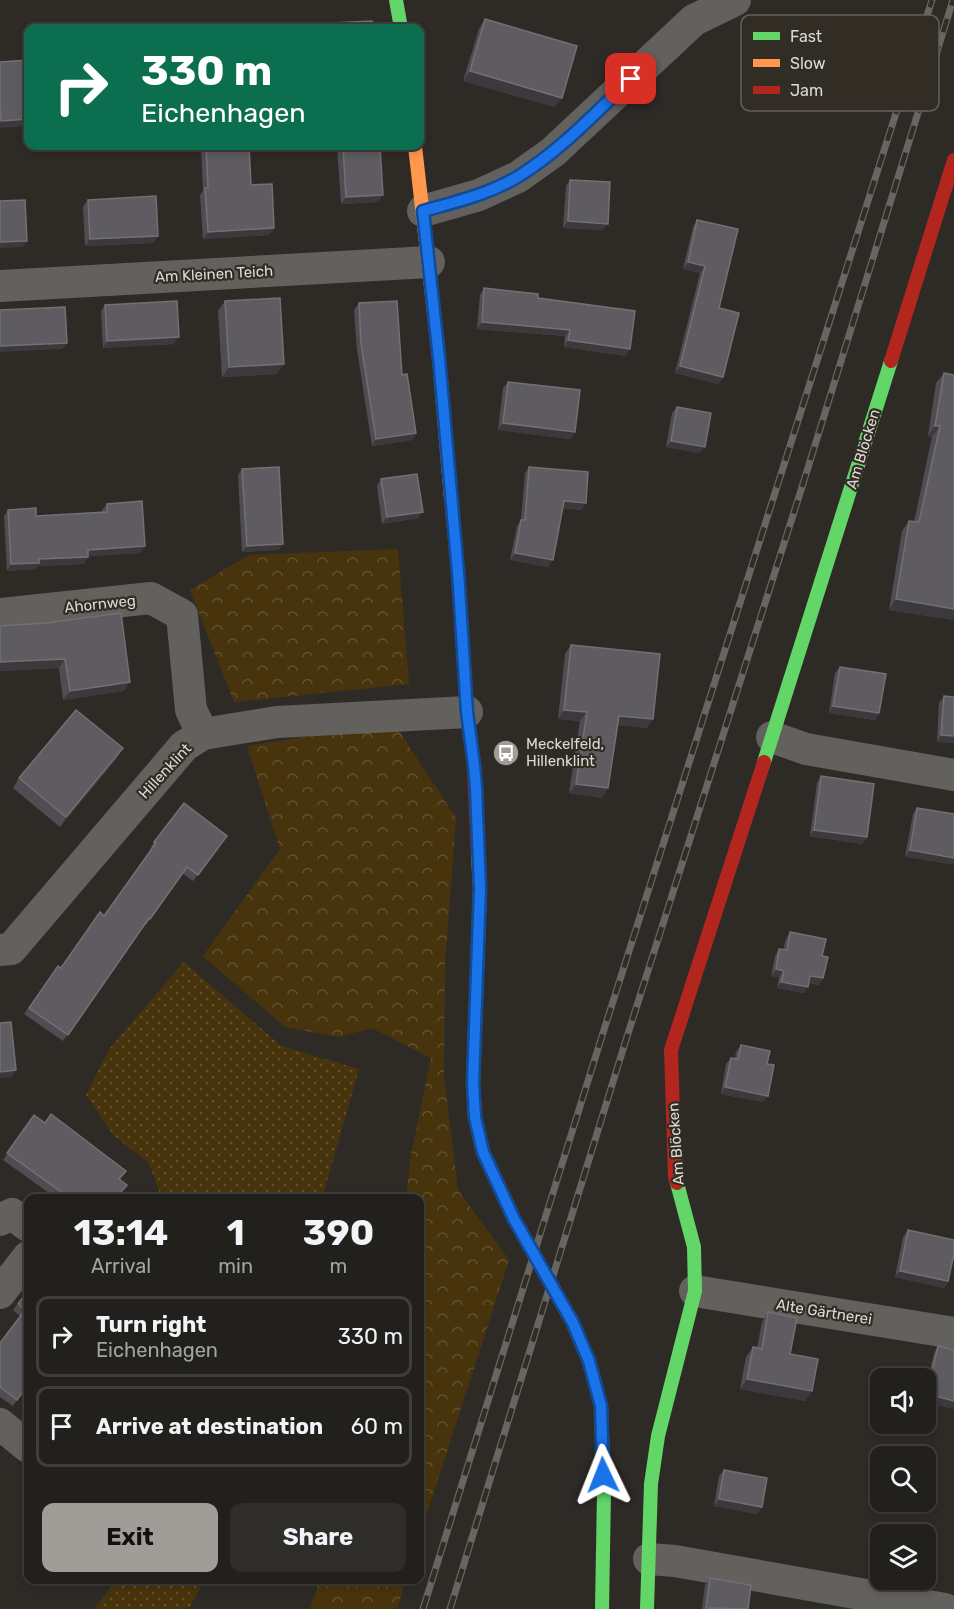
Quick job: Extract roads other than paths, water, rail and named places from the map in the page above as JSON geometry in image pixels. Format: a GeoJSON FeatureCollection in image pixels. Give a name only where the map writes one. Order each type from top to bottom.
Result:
{"type":"FeatureCollection","features":[{"type":"Feature","properties":{"kind":"street"},"geometry":{"type":"LineString","coordinates":[[396,0],[400,24]]}},
{"type":"Feature","properties":{"kind":"street"},"geometry":{"type":"LineString","coordinates":[[423,211],[479,195],[518,177],[553,152],[694,20],[735,0]]}},
{"type":"Feature","properties":{"kind":"street"},"geometry":{"type":"LineString","coordinates":[[415,150],[439,358],[458,572],[467,712],[474,765],[480,889],[473,1083],[475,1117],[483,1152],[514,1219],[573,1323],[589,1361],[601,1406],[604,1492],[602,1609]]}},
{"type":"Feature","properties":{"kind":"street","name":"Am Blöcken"},"geometry":{"type":"LineString","coordinates":[[647,1609],[651,1484],[658,1436],[695,1291],[694,1247],[675,1177],[671,1050],[954,160]]}},
{"type":"Feature","properties":{"kind":"street","name":"Am Kleinen Teich"},"geometry":{"type":"LineString","coordinates":[[0,286],[429,262]]}},
{"type":"Feature","properties":{"kind":"street","name":"Ahornweg"},"geometry":{"type":"LineString","coordinates":[[0,614],[151,598],[182,615],[191,710],[203,734]]}},
{"type":"Feature","properties":{"kind":"street","name":"Hillenklint"},"geometry":{"type":"LineString","coordinates":[[0,950],[11,949],[184,746],[203,734],[277,722],[467,712]]}},
{"type":"Feature","properties":{"kind":"street"},"geometry":{"type":"LineString","coordinates":[[772,737],[806,749],[954,774]]}},
{"type":"Feature","properties":{"kind":"street"},"geometry":{"type":"LineString","coordinates":[[0,1220],[12,1214],[24,1223]]}},
{"type":"Feature","properties":{"kind":"street"},"geometry":{"type":"LineString","coordinates":[[0,1293],[24,1262]]}},
{"type":"Feature","properties":{"kind":"street","name":"Alte Gärtnerei"},"geometry":{"type":"LineString","coordinates":[[695,1291],[954,1333]]}},
{"type":"Feature","properties":{"kind":"street"},"geometry":{"type":"LineString","coordinates":[[0,1424],[24,1444]]}},
{"type":"Feature","properties":{"kind":"street"},"geometry":{"type":"LineString","coordinates":[[649,1560],[675,1561],[945,1609]]}},
{"type":"Feature","properties":{"kind":"railway"},"geometry":{"type":"LineString","coordinates":[[927,15],[932,0]]}},
{"type":"Feature","properties":{"kind":"railway"},"geometry":{"type":"LineString","coordinates":[[939,45],[953,0]]}},
{"type":"Feature","properties":{"kind":"railway"},"geometry":{"type":"LineString","coordinates":[[423,1609],[602,1036],[897,111]]}},
{"type":"Feature","properties":{"kind":"railway"},"geometry":{"type":"LineString","coordinates":[[450,1609],[625,1043],[919,111]]}},
{"type":"Feature","properties":{"kind":"place","name":"Meckelfeld, Hillenklint"},"geometry":{"type":"Point","coordinates":[506,753]}}]}
